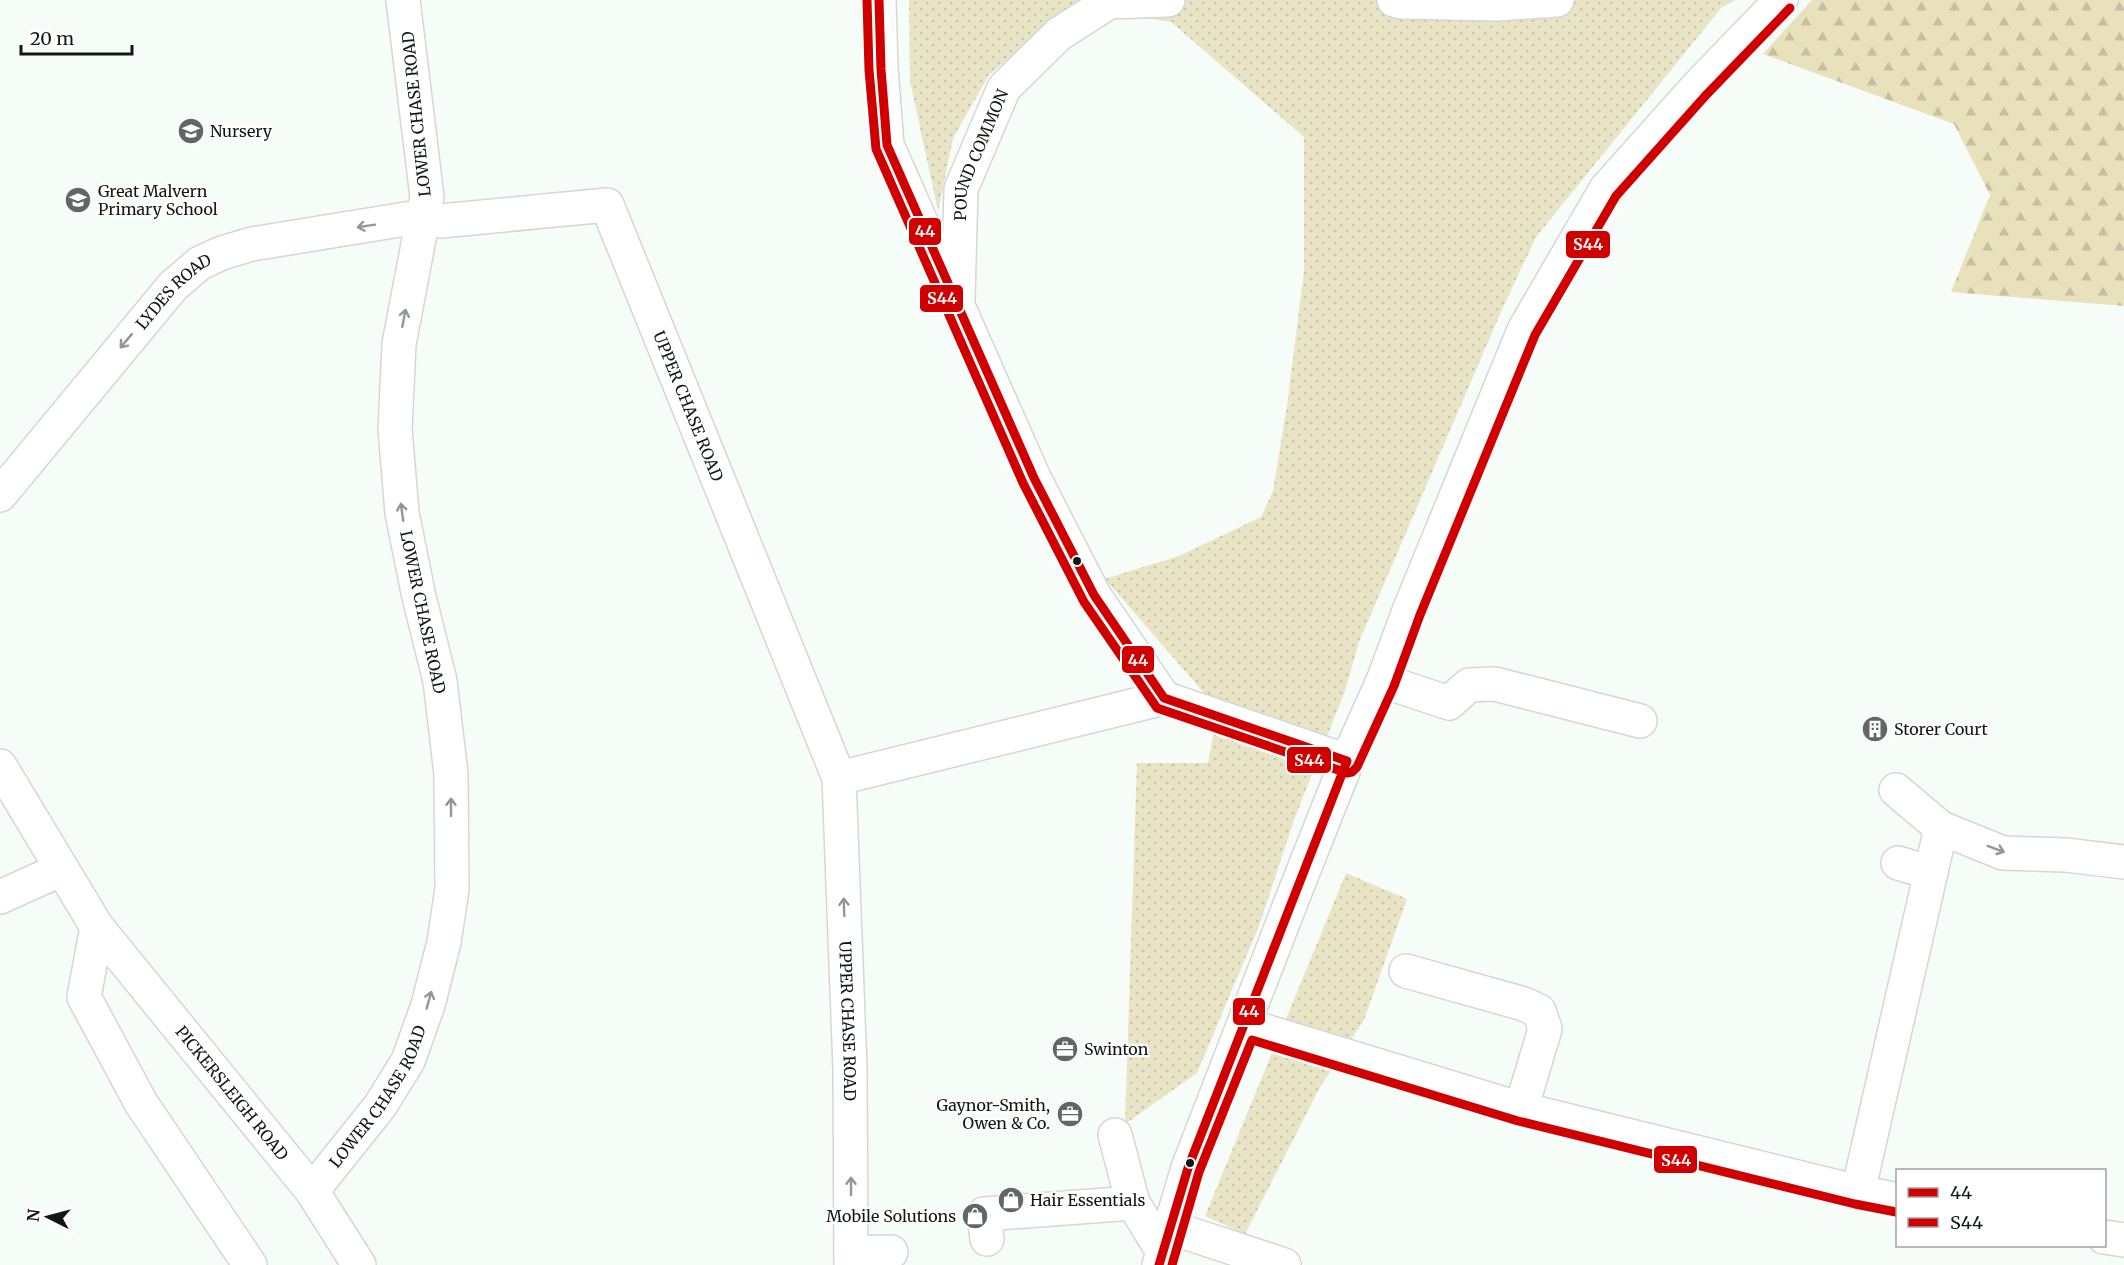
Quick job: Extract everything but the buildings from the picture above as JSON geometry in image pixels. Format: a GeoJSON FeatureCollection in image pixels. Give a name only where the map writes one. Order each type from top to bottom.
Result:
{"type":"FeatureCollection","features":[{"type":"Feature","properties":{"kind":"street","name":"LOWER CHASE ROAD"},"geometry":{"type":"LineString","coordinates":[[312,1191],[380,1106],[408,1061],[434,984],[444,942],[452,889],[451,774],[440,681],[419,597],[402,513],[395,429],[399,344],[427,197],[403,0]]}},
{"type":"Feature","properties":{"kind":"street"},"geometry":{"type":"LineString","coordinates":[[879,0],[881,69],[887,145],[1034,478],[1094,595],[1164,698]]}},
{"type":"Feature","properties":{"kind":"street","name":"POUND COMMON"},"geometry":{"type":"LineString","coordinates":[[957,308],[961,189],[1004,88],[1059,34],[1109,2],[1168,0]]}},
{"type":"Feature","properties":{"kind":"street"},"geometry":{"type":"LineString","coordinates":[[1394,0],[1497,4],[1557,0]]}},
{"type":"Feature","properties":{"kind":"street"},"geometry":{"type":"LineString","coordinates":[[1164,1247],[1188,1168],[1293,897],[1347,761],[1383,681],[1409,611],[1524,330],[1606,189],[1698,86],[1781,0]]}},
{"type":"Feature","properties":{"kind":"street","name":"UPPER CHASE ROAD"},"geometry":{"type":"LineString","coordinates":[[424,216],[441,221],[607,205],[839,778],[850,1069],[851,1259]]}},
{"type":"Feature","properties":{"kind":"street","name":"LYDES ROAD"},"geometry":{"type":"LineString","coordinates":[[0,495],[173,286],[200,263],[222,253],[252,244],[424,216]]}},
{"type":"Feature","properties":{"kind":"street"},"geometry":{"type":"LineString","coordinates":[[1383,681],[1449,703],[1469,686],[1494,684],[1640,721]]}},
{"type":"Feature","properties":{"kind":"street"},"geometry":{"type":"LineString","coordinates":[[839,778],[1164,698],[1347,761]]}},
{"type":"Feature","properties":{"kind":"street","name":"PICKERSLEIGH ROAD"},"geometry":{"type":"LineString","coordinates":[[0,766],[97,927],[312,1191],[359,1265]]}},
{"type":"Feature","properties":{"kind":"street"},"geometry":{"type":"LineString","coordinates":[[1896,790],[1941,828],[2003,853],[2066,855],[2124,862]]}},
{"type":"Feature","properties":{"kind":"street"},"geometry":{"type":"LineString","coordinates":[[1858,1192],[1941,828]]}},
{"type":"Feature","properties":{"kind":"street"},"geometry":{"type":"LineString","coordinates":[[1898,863],[1931,873]]}},
{"type":"Feature","properties":{"kind":"street"},"geometry":{"type":"LineString","coordinates":[[0,897],[62,869]]}},
{"type":"Feature","properties":{"kind":"street"},"geometry":{"type":"LineString","coordinates":[[97,927],[84,997],[141,1103],[250,1265]]}},
{"type":"Feature","properties":{"kind":"street"},"geometry":{"type":"LineString","coordinates":[[1406,971],[1524,1004],[1539,1011],[1545,1029],[1521,1109]]}},
{"type":"Feature","properties":{"kind":"street"},"geometry":{"type":"LineString","coordinates":[[1245,1025],[1521,1109],[1896,1200]]}},
{"type":"Feature","properties":{"kind":"street"},"geometry":{"type":"LineString","coordinates":[[1115,1135],[1133,1203],[1164,1247],[1284,1265]]}},
{"type":"Feature","properties":{"kind":"street"},"geometry":{"type":"LineString","coordinates":[[987,1239],[984,1214],[1133,1203]]}},
{"type":"Feature","properties":{"kind":"street"},"geometry":{"type":"LineString","coordinates":[[2106,1237],[2124,1240]]}},
{"type":"Feature","properties":{"kind":"street"},"geometry":{"type":"LineString","coordinates":[[851,1259],[891,1252]]}},
{"type":"Feature","properties":{"kind":"shaded area"},"geometry":{"type":"Polygon","coordinates":[[[909,0],[1735,0],[1722,7],[1536,237],[1500,314],[1359,642],[1345,691],[1294,820],[1259,926],[1197,1073],[1125,1124],[1137,763],[1208,763],[1218,709],[1105,579],[1179,556],[1261,517],[1273,491],[1287,406],[1304,271],[1304,137],[1171,22],[1072,5],[989,75],[953,138],[938,211],[910,81],[909,0]]]}},
{"type":"Feature","properties":{"kind":"shaded area"},"geometry":{"type":"Polygon","coordinates":[[[1346,873],[1407,899],[1364,1020],[1320,1087],[1245,1234],[1205,1216],[1346,873]]]}},
{"type":"Feature","properties":{"kind":"green space"},"geometry":{"type":"Polygon","coordinates":[[[1814,0],[2124,0],[2124,306],[1951,292],[1990,195],[1954,124],[1763,54],[1814,0]]]}},
{"type":"Feature","properties":{"kind":"transit line","name":"S44"},"geometry":{"type":"LineString","coordinates":[[867,0],[869,70],[876,149],[1023,483],[1084,602],[1157,708],[1347,773],[1357,767],[1394,686],[1420,615],[1535,335],[1616,196],[1707,94],[1790,8]]}},
{"type":"Feature","properties":{"kind":"transit line","name":"44"},"geometry":{"type":"LineString","coordinates":[[879,0],[881,69],[887,145],[1034,478],[1094,595],[1164,698],[1347,761]]}},
{"type":"Feature","properties":{"kind":"transit line","name":"44"},"geometry":{"type":"LineString","coordinates":[[1159,1265],[1188,1168],[1347,761]]}},
{"type":"Feature","properties":{"kind":"transit line","name":"S44"},"geometry":{"type":"LineString","coordinates":[[1172,1265],[1199,1172],[1252,1040],[1518,1121],[1855,1204],[1896,1212]]}},
{"type":"Feature","properties":{"kind":"place","name":"Nursery"},"geometry":{"type":"Point","coordinates":[191,131]}},
{"type":"Feature","properties":{"kind":"place","name":"Great Malvern Primary School"},"geometry":{"type":"Point","coordinates":[78,200]}},
{"type":"Feature","properties":{"kind":"place","name":"Storer Court"},"geometry":{"type":"Point","coordinates":[1875,729]}},
{"type":"Feature","properties":{"kind":"place","name":"Swinton"},"geometry":{"type":"Point","coordinates":[1065,1049]}},
{"type":"Feature","properties":{"kind":"place","name":"Gaynor-Smith, Owen & Co."},"geometry":{"type":"Point","coordinates":[1070,1114]}},
{"type":"Feature","properties":{"kind":"place","name":"Hair Essentials"},"geometry":{"type":"Point","coordinates":[1011,1200]}},
{"type":"Feature","properties":{"kind":"place","name":"Mobile Solutions"},"geometry":{"type":"Point","coordinates":[975,1216]}}]}
